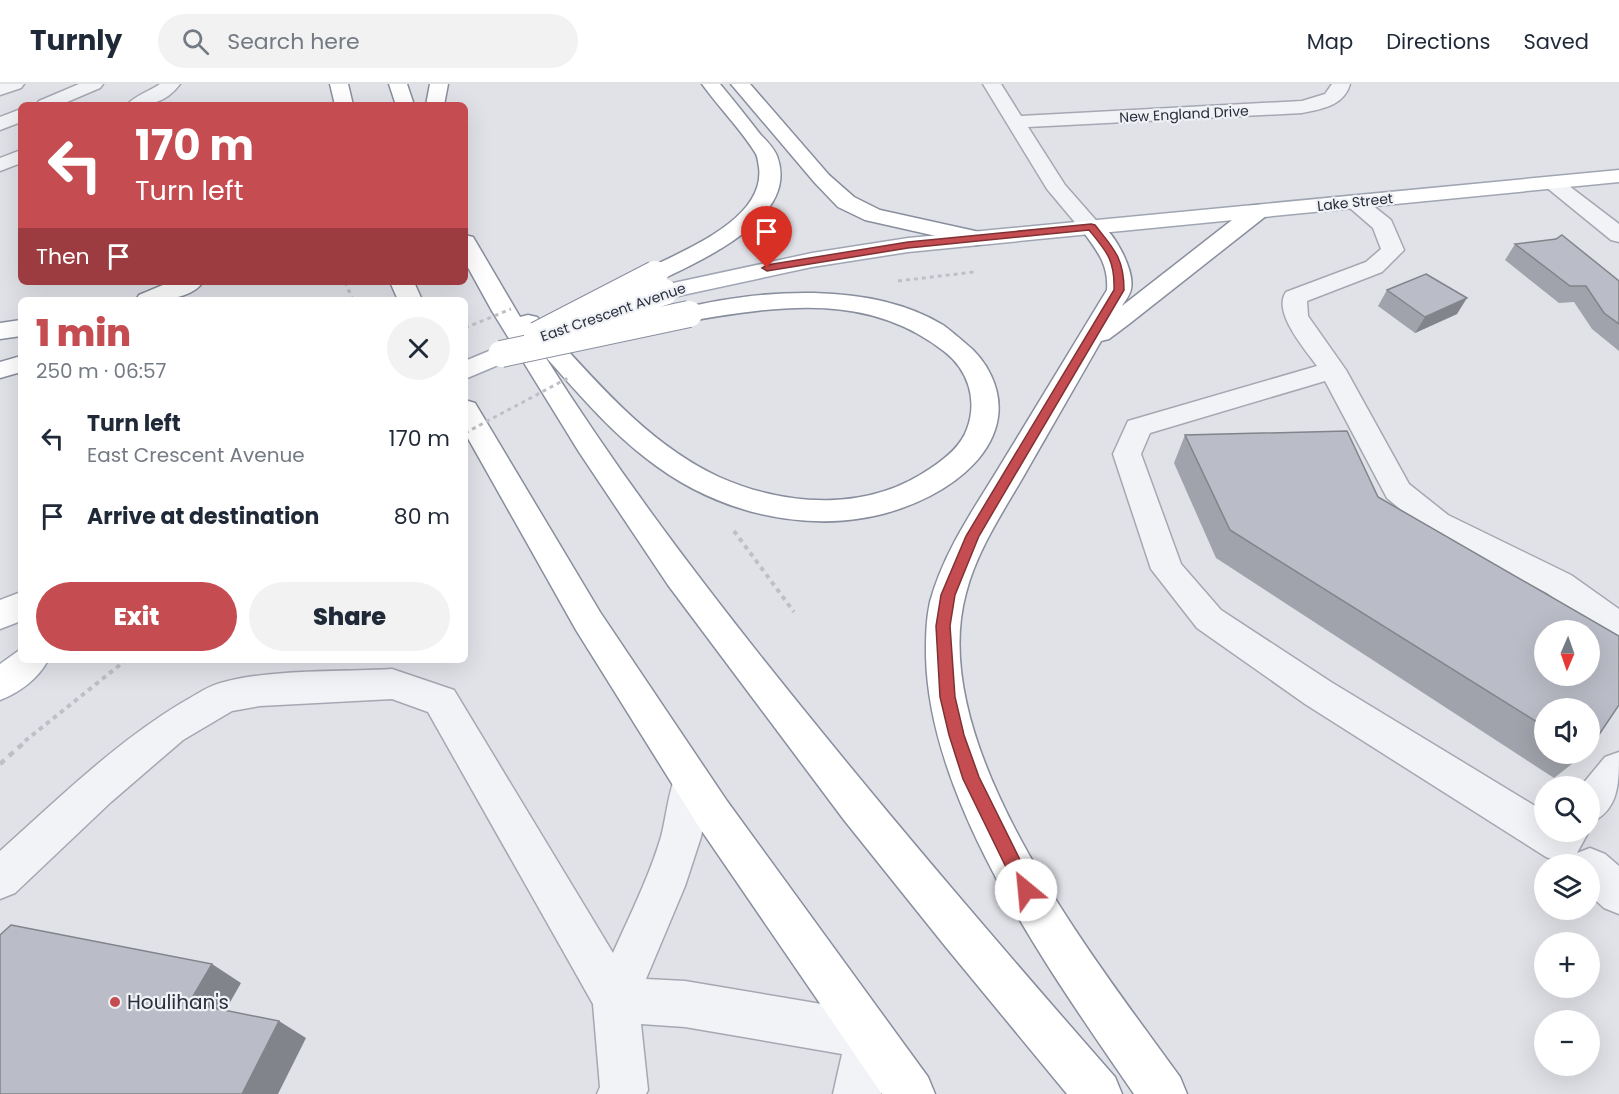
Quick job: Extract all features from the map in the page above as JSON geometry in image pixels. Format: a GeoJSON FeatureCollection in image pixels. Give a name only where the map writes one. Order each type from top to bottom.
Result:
{"type":"FeatureCollection","features":[{"type":"Feature","properties":{"kind":"main road"},"geometry":{"type":"LineString","coordinates":[[325,102],[327,84]]}},
{"type":"Feature","properties":{"kind":"main road"},"geometry":{"type":"LineString","coordinates":[[339,84],[343,102]]}},
{"type":"Feature","properties":{"kind":"main road"},"geometry":{"type":"LineString","coordinates":[[398,84],[404,102]]}},
{"type":"Feature","properties":{"kind":"main road"},"geometry":{"type":"LineString","coordinates":[[436,102],[439,84]]}},
{"type":"Feature","properties":{"kind":"main road"},"geometry":{"type":"LineString","coordinates":[[659,283],[737,228],[753,214],[768,189],[771,166],[767,155],[711,84]]}},
{"type":"Feature","properties":{"kind":"main road"},"geometry":{"type":"LineString","coordinates":[[740,84],[822,179],[846,202],[873,215],[976,238]]}},
{"type":"Feature","properties":{"kind":"main road","name":"Lake Street"},"geometry":{"type":"LineString","coordinates":[[1091,227],[1619,176]]}},
{"type":"Feature","properties":{"kind":"main road"},"geometry":{"type":"LineString","coordinates":[[1088,342],[1147,300],[1258,212]]}},
{"type":"Feature","properties":{"kind":"main road"},"geometry":{"type":"LineString","coordinates":[[1091,227],[1114,255],[1120,281],[1114,300],[973,536],[958,567],[948,595],[943,626],[945,670],[948,697],[957,735],[971,779],[995,831],[1026,890],[1062,948],[1163,1094]]}},
{"type":"Feature","properties":{"kind":"main road","name":"East Crescent Avenue"},"geometry":{"type":"LineString","coordinates":[[468,370],[659,283],[715,279],[823,258],[908,245],[1091,227]]}},
{"type":"Feature","properties":{"kind":"main road"},"geometry":{"type":"LineString","coordinates":[[468,247],[526,349],[579,432],[704,610],[912,875],[1098,1094]]}},
{"type":"Feature","properties":{"kind":"main road"},"geometry":{"type":"LineString","coordinates":[[483,274],[635,434],[678,467],[728,493],[787,509],[820,512],[851,511],[883,505],[914,493],[941,476],[962,459],[974,444],[982,427],[985,394],[969,360],[955,346],[920,322],[896,313],[843,302],[820,300],[754,304],[689,314],[501,354]]}},
{"type":"Feature","properties":{"kind":"main road"},"geometry":{"type":"LineString","coordinates":[[155,297],[183,285]]}},
{"type":"Feature","properties":{"kind":"main road"},"geometry":{"type":"LineString","coordinates":[[0,331],[18,328]]}},
{"type":"Feature","properties":{"kind":"main road"},"geometry":{"type":"LineString","coordinates":[[0,348],[18,345]]}},
{"type":"Feature","properties":{"kind":"main road"},"geometry":{"type":"LineString","coordinates":[[0,370],[18,365]]}},
{"type":"Feature","properties":{"kind":"main road"},"geometry":{"type":"LineString","coordinates":[[468,414],[588,621],[692,782],[911,1094]]}},
{"type":"Feature","properties":{"kind":"main road"},"geometry":{"type":"LineString","coordinates":[[468,443],[513,489]]}},
{"type":"Feature","properties":{"kind":"main road"},"geometry":{"type":"LineString","coordinates":[[0,616],[18,607]]}},
{"type":"Feature","properties":{"kind":"main road"},"geometry":{"type":"LineString","coordinates":[[0,685],[26,663]]}},
{"type":"Feature","properties":{"kind":"street"},"geometry":{"type":"LineString","coordinates":[[0,90],[15,84]]}},
{"type":"Feature","properties":{"kind":"street"},"geometry":{"type":"LineString","coordinates":[[52,102],[94,84]]}},
{"type":"Feature","properties":{"kind":"street"},"geometry":{"type":"LineString","coordinates":[[143,102],[154,97],[171,84]]}},
{"type":"Feature","properties":{"kind":"street"},"geometry":{"type":"LineString","coordinates":[[992,84],[1057,189],[1091,227]]}},
{"type":"Feature","properties":{"kind":"street","name":"New England Drive"},"geometry":{"type":"LineString","coordinates":[[1016,122],[1302,108],[1334,97],[1341,89],[1341,84]]}},
{"type":"Feature","properties":{"kind":"street"},"geometry":{"type":"LineString","coordinates":[[0,124],[18,116]]}},
{"type":"Feature","properties":{"kind":"street"},"geometry":{"type":"LineString","coordinates":[[0,165],[18,157]]}},
{"type":"Feature","properties":{"kind":"street"},"geometry":{"type":"LineString","coordinates":[[1553,183],[1619,235]]}},
{"type":"Feature","properties":{"kind":"street"},"geometry":{"type":"LineString","coordinates":[[1354,202],[1383,225],[1393,250],[1374,267],[1295,297],[1296,316],[1333,370],[1398,491],[1437,523],[1559,584],[1619,627]]}},
{"type":"Feature","properties":{"kind":"street"},"geometry":{"type":"LineString","coordinates":[[1333,370],[1138,427],[1127,454],[1167,569],[1209,619],[1318,693],[1576,852],[1619,893]]}},
{"type":"Feature","properties":{"kind":"street"},"geometry":{"type":"LineString","coordinates":[[0,879],[97,789],[170,729],[224,697],[260,691],[392,684],[441,701],[615,999],[624,1090],[621,1094]]}},
{"type":"Feature","properties":{"kind":"street"},"geometry":{"type":"LineString","coordinates":[[1600,793],[1619,769]]}},
{"type":"Feature","properties":{"kind":"street"},"geometry":{"type":"LineString","coordinates":[[615,999],[678,847],[692,782]]}},
{"type":"Feature","properties":{"kind":"street"},"geometry":{"type":"LineString","coordinates":[[615,999],[685,1004],[869,1035],[857,1094]]}},
{"type":"Feature","properties":{"kind":"path"},"geometry":{"type":"LineString","coordinates":[[468,431],[572,377]]}},
{"type":"Feature","properties":{"kind":"path"},"geometry":{"type":"LineString","coordinates":[[728,493],[716,506],[794,612]]}},
{"type":"Feature","properties":{"kind":"path"},"geometry":{"type":"LineString","coordinates":[[0,764],[21,744],[122,663]]}},
{"type":"Feature","properties":{"kind":"building"},"geometry":{"type":"Polygon","coordinates":[[[1562,235],[1619,281],[1619,324],[1604,313],[1586,286],[1570,286],[1515,244],[1556,239],[1562,235]]]}},
{"type":"Feature","properties":{"kind":"building"},"geometry":{"type":"Polygon","coordinates":[[[1426,274],[1467,298],[1425,317],[1387,290],[1426,274]]]}},
{"type":"Feature","properties":{"kind":"building"},"geometry":{"type":"Polygon","coordinates":[[[1347,431],[1378,497],[1591,620],[1534,620],[1534,686],[1600,686],[1600,625],[1619,636],[1619,705],[1600,733],[1600,698],[1534,698],[1534,720],[1230,530],[1185,435],[1347,431]]]}},
{"type":"Feature","properties":{"kind":"building","name":"Houlihan's"},"geometry":{"type":"Polygon","coordinates":[[[11,925],[212,964],[189,1003],[279,1021],[242,1094],[0,1094],[0,935],[11,925]]]}},
{"type":"Feature","properties":{"kind":"place","name":"Houlihan's"},"geometry":{"type":"Point","coordinates":[115,1002]}},
{"type":"Feature","properties":{"kind":"route"},"geometry":{"type":"LineString","coordinates":[[767,268],[908,245],[1091,227],[1105,241],[1114,255],[1119,272],[1119,290],[973,536],[948,595],[943,626],[948,697],[957,735],[971,779],[1026,890]]}}]}
